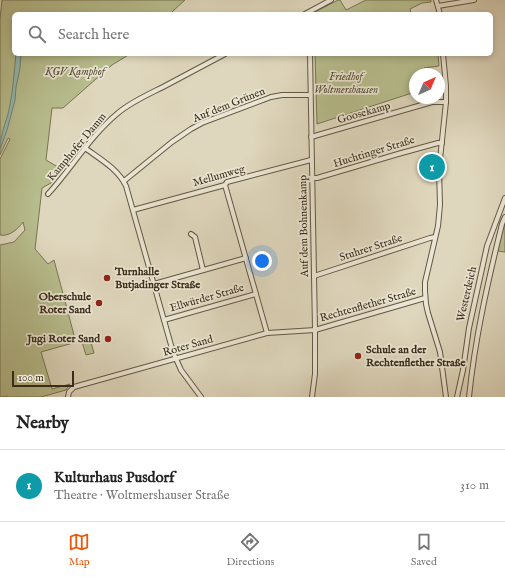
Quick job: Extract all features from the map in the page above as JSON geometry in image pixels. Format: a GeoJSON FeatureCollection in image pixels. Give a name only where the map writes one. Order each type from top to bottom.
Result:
{"type":"FeatureCollection","features":[{"type":"Feature","properties":{"kind":"street"},"geometry":{"type":"LineString","coordinates":[[309,12],[331,0]]}},
{"type":"Feature","properties":{"kind":"street"},"geometry":{"type":"LineString","coordinates":[[436,0],[440,12]]}},
{"type":"Feature","properties":{"kind":"street"},"geometry":{"type":"LineString","coordinates":[[438,6],[474,0]]}},
{"type":"Feature","properties":{"kind":"street","name":"Kamphofer Damm"},"geometry":{"type":"LineString","coordinates":[[48,194],[60,182],[102,128],[128,106],[221,56]]}},
{"type":"Feature","properties":{"kind":"street","name":"Auf dem Bohnenkamp"},"geometry":{"type":"LineString","coordinates":[[310,56],[315,330],[315,374],[312,397]]}},
{"type":"Feature","properties":{"kind":"street"},"geometry":{"type":"LineString","coordinates":[[443,56],[446,102],[439,169],[440,205],[438,226],[425,282],[425,298],[440,352],[446,397]]}},
{"type":"Feature","properties":{"kind":"street","name":"Auf dem Grünen"},"geometry":{"type":"LineString","coordinates":[[124,181],[172,142],[202,123],[271,97],[282,95],[310,95]]}},
{"type":"Feature","properties":{"kind":"street","name":"Goosekamp"},"geometry":{"type":"LineString","coordinates":[[311,138],[432,102],[446,102]]}},
{"type":"Feature","properties":{"kind":"street","name":"Huchtinger Straße"},"geometry":{"type":"LineString","coordinates":[[312,178],[317,178],[442,142]]}},
{"type":"Feature","properties":{"kind":"street"},"geometry":{"type":"LineString","coordinates":[[85,148],[115,171],[124,181],[173,352],[181,370],[201,397]]}},
{"type":"Feature","properties":{"kind":"street","name":"Mellumweg"},"geometry":{"type":"LineString","coordinates":[[132,210],[225,185],[227,182],[311,160]]}},
{"type":"Feature","properties":{"kind":"street"},"geometry":{"type":"LineString","coordinates":[[225,185],[267,333]]}},
{"type":"Feature","properties":{"kind":"street","name":"Westerdeich"},"geometry":{"type":"LineString","coordinates":[[457,397],[468,328],[487,246],[505,198]]}},
{"type":"Feature","properties":{"kind":"street"},"geometry":{"type":"LineString","coordinates":[[469,397],[473,361],[482,311],[502,224],[505,217]]}},
{"type":"Feature","properties":{"kind":"street"},"geometry":{"type":"LineString","coordinates":[[191,234],[196,237],[203,270]]}},
{"type":"Feature","properties":{"kind":"street","name":"Stuhrer Straße"},"geometry":{"type":"LineString","coordinates":[[314,276],[435,237]]}},
{"type":"Feature","properties":{"kind":"street"},"geometry":{"type":"LineString","coordinates":[[154,284],[246,258]]}},
{"type":"Feature","properties":{"kind":"street","name":"Ellwürder Straße"},"geometry":{"type":"LineString","coordinates":[[164,320],[256,294]]}},
{"type":"Feature","properties":{"kind":"street","name":"Rechtenflether Straße"},"geometry":{"type":"LineString","coordinates":[[315,330],[425,298]]}},
{"type":"Feature","properties":{"kind":"street","name":"Roter Sand"},"geometry":{"type":"LineString","coordinates":[[68,397],[69,392],[74,387],[267,333],[315,330]]}},
{"type":"Feature","properties":{"kind":"street"},"geometry":{"type":"LineString","coordinates":[[464,359],[473,361]]}},
{"type":"Feature","properties":{"kind":"green space","name":"KGV Kamphof"},"geometry":{"type":"Polygon","coordinates":[[[2,0],[185,0],[172,12],[12,12],[12,56],[127,56],[112,65],[63,108],[52,108],[46,160],[63,170],[51,183],[42,188],[35,249],[48,264],[54,260],[74,335],[73,343],[41,352],[52,389],[70,384],[66,390],[41,397],[0,397],[0,245],[14,242],[25,230],[23,222],[13,232],[7,235],[0,235],[0,159],[10,139],[8,138],[0,155],[0,149],[4,137],[0,140],[0,19],[2,0]]]}},
{"type":"Feature","properties":{"kind":"green space"},"geometry":{"type":"Polygon","coordinates":[[[338,0],[340,0],[346,10],[366,0],[431,0],[431,2],[422,3],[410,9],[411,12],[315,12],[338,0]]]}},
{"type":"Feature","properties":{"kind":"green space","name":"Friedhof Woltmershausen"},"geometry":{"type":"Polygon","coordinates":[[[315,56],[438,56],[439,66],[409,68],[409,94],[317,124],[315,56]]]}},
{"type":"Feature","properties":{"kind":"green space"},"geometry":{"type":"Polygon","coordinates":[[[505,225],[505,252],[498,251],[502,231],[505,225]]]}},
{"type":"Feature","properties":{"kind":"green space"},"geometry":{"type":"Polygon","coordinates":[[[90,339],[94,353],[86,355],[82,342],[90,339]]]}},
{"type":"Feature","properties":{"kind":"water"},"geometry":{"type":"Polygon","coordinates":[[[16,56],[21,56],[15,100],[0,149],[2,134],[8,115],[16,56]]]}},
{"type":"Feature","properties":{"kind":"waterway"},"geometry":{"type":"LineString","coordinates":[[2,397],[7,396]]}},
{"type":"Feature","properties":{"kind":"place","name":"Kulturhaus Pusdorf"},"geometry":{"type":"Point","coordinates":[432,167]}},
{"type":"Feature","properties":{"kind":"place","name":"Turnhalle Butjadinger Straße"},"geometry":{"type":"Point","coordinates":[107,278]}},
{"type":"Feature","properties":{"kind":"place","name":"Oberschule Roter Sand"},"geometry":{"type":"Point","coordinates":[99,303]}},
{"type":"Feature","properties":{"kind":"place","name":"Jugi Roter Sand"},"geometry":{"type":"Point","coordinates":[108,339]}},
{"type":"Feature","properties":{"kind":"place","name":"Schule an der Rechtenflether Straße"},"geometry":{"type":"Point","coordinates":[358,356]}}]}
